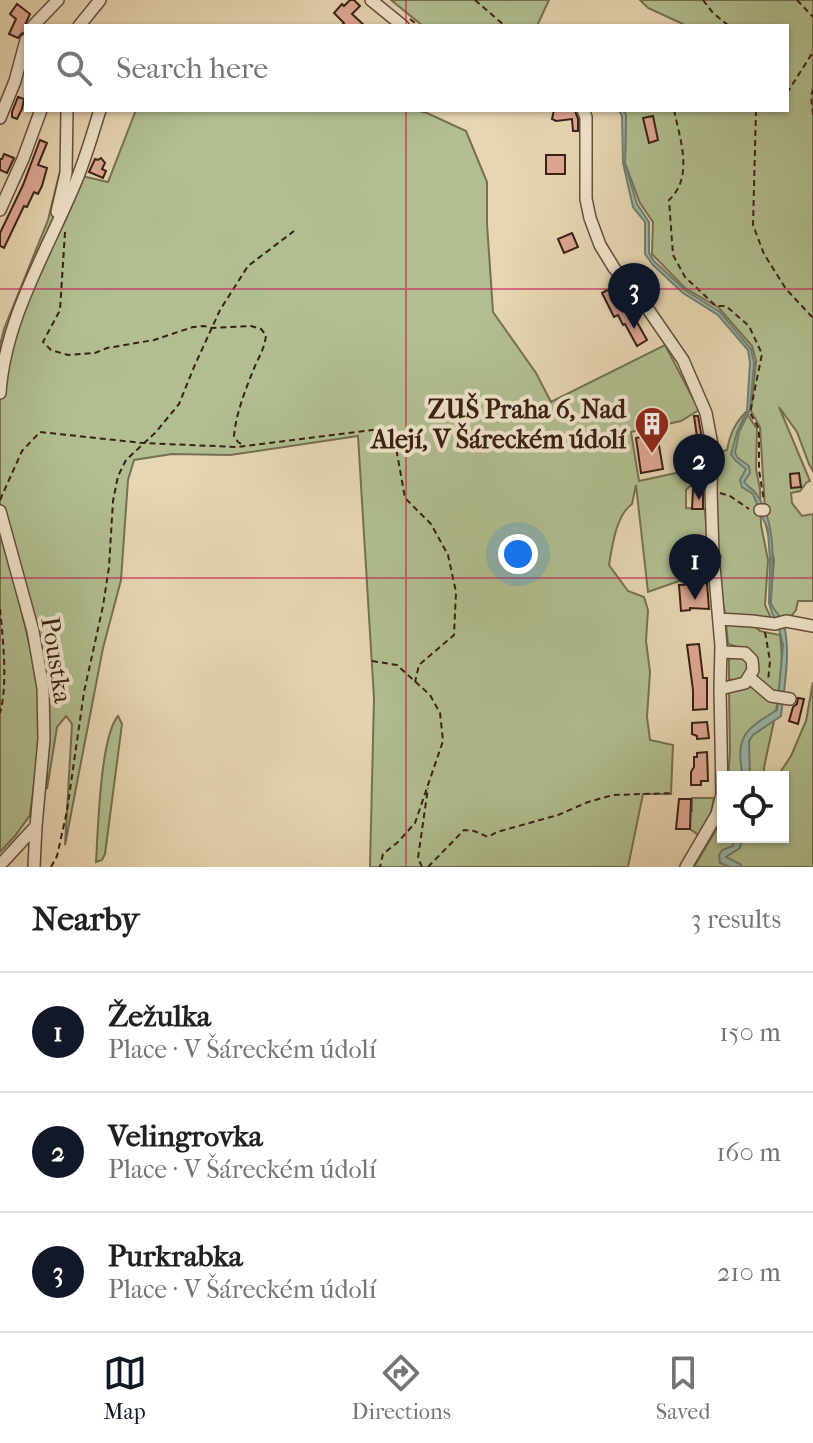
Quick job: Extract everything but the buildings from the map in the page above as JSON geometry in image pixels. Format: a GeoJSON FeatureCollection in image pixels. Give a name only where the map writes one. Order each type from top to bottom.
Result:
{"type":"FeatureCollection","features":[{"type":"Feature","properties":{"kind":"street"},"geometry":{"type":"LineString","coordinates":[[35,24],[58,0]]}},
{"type":"Feature","properties":{"kind":"street"},"geometry":{"type":"LineString","coordinates":[[81,24],[100,0]]}},
{"type":"Feature","properties":{"kind":"street"},"geometry":{"type":"LineString","coordinates":[[371,0],[401,24]]}},
{"type":"Feature","properties":{"kind":"street"},"geometry":{"type":"LineString","coordinates":[[0,118],[24,47]]}},
{"type":"Feature","properties":{"kind":"street"},"geometry":{"type":"LineString","coordinates":[[0,210],[40,112]]}},
{"type":"Feature","properties":{"kind":"street"},"geometry":{"type":"LineString","coordinates":[[50,242],[66,173],[67,112]]}},
{"type":"Feature","properties":{"kind":"street"},"geometry":{"type":"LineString","coordinates":[[0,393],[2,368],[11,334],[76,182],[99,112]]}},
{"type":"Feature","properties":{"kind":"street"},"geometry":{"type":"LineString","coordinates":[[584,112],[586,199],[590,218],[605,256],[641,299],[683,360],[706,413],[712,445],[713,554],[721,652],[722,794],[717,814],[686,867]]}},
{"type":"Feature","properties":{"kind":"street","name":"Poustka"},"geometry":{"type":"LineString","coordinates":[[0,511],[33,631],[43,688],[44,739],[34,867]]}},
{"type":"Feature","properties":{"kind":"street"},"geometry":{"type":"LineString","coordinates":[[719,619],[813,626]]}},
{"type":"Feature","properties":{"kind":"street"},"geometry":{"type":"LineString","coordinates":[[720,689],[745,683],[753,670],[752,660],[745,653],[721,652]]}},
{"type":"Feature","properties":{"kind":"street"},"geometry":{"type":"LineString","coordinates":[[750,678],[780,697]]}},
{"type":"Feature","properties":{"kind":"street"},"geometry":{"type":"LineString","coordinates":[[0,865],[36,826]]}},
{"type":"Feature","properties":{"kind":"path"},"geometry":{"type":"LineString","coordinates":[[475,0],[503,24]]}},
{"type":"Feature","properties":{"kind":"path"},"geometry":{"type":"LineString","coordinates":[[703,0],[727,24]]}},
{"type":"Feature","properties":{"kind":"path"},"geometry":{"type":"LineString","coordinates":[[797,0],[813,17]]}},
{"type":"Feature","properties":{"kind":"path"},"geometry":{"type":"LineString","coordinates":[[789,90],[813,52]]}},
{"type":"Feature","properties":{"kind":"path"},"geometry":{"type":"LineString","coordinates":[[813,89],[813,115]]}},
{"type":"Feature","properties":{"kind":"path"},"geometry":{"type":"LineString","coordinates":[[674,112],[684,175],[676,194],[669,200],[673,255],[685,277],[716,306],[726,306],[749,326],[762,354],[750,413],[759,429],[762,510],[750,509],[730,496],[711,490]]}},
{"type":"Feature","properties":{"kind":"path"},"geometry":{"type":"LineString","coordinates":[[756,112],[753,225],[764,254],[786,289],[813,318]]}},
{"type":"Feature","properties":{"kind":"path"},"geometry":{"type":"LineString","coordinates":[[61,216],[65,225],[60,310],[43,342],[51,350],[68,355],[95,353],[154,340],[193,327],[251,326],[261,329],[266,335],[265,347],[248,383],[234,427],[234,436],[245,446]]}},
{"type":"Feature","properties":{"kind":"path"},"geometry":{"type":"LineString","coordinates":[[51,867],[57,856],[67,811],[84,692],[105,593],[118,476],[126,460],[156,432],[179,404],[220,310],[248,266],[294,231]]}},
{"type":"Feature","properties":{"kind":"path"},"geometry":{"type":"LineString","coordinates":[[0,500],[22,451],[40,432],[143,443],[237,447],[380,429],[395,442],[405,498],[431,524],[448,555],[456,592],[454,635],[419,665],[415,682]]}},
{"type":"Feature","properties":{"kind":"path"},"geometry":{"type":"LineString","coordinates":[[0,609],[3,702],[0,713]]}},
{"type":"Feature","properties":{"kind":"path"},"geometry":{"type":"LineString","coordinates":[[762,623],[780,697]]}},
{"type":"Feature","properties":{"kind":"path"},"geometry":{"type":"LineString","coordinates":[[372,661],[397,665],[430,695],[440,713],[443,741],[415,823],[383,854],[380,867]]}},
{"type":"Feature","properties":{"kind":"path"},"geometry":{"type":"LineString","coordinates":[[422,867],[418,858],[429,783]]}},
{"type":"Feature","properties":{"kind":"path"},"geometry":{"type":"LineString","coordinates":[[428,867],[464,830],[488,837],[613,795],[674,793]]}},
{"type":"Feature","properties":{"kind":"green space"},"geometry":{"type":"Polygon","coordinates":[[[391,0],[549,0],[538,24],[421,24],[391,0]]]}},
{"type":"Feature","properties":{"kind":"green space"},"geometry":{"type":"Polygon","coordinates":[[[640,0],[813,0],[813,471],[797,432],[779,407],[810,481],[800,491],[791,493],[792,503],[802,516],[813,514],[813,601],[798,601],[796,610],[788,620],[780,619],[770,606],[774,560],[766,525],[760,427],[751,411],[756,361],[752,346],[719,308],[685,288],[652,254],[653,222],[640,203],[625,163],[625,112],[789,112],[789,24],[683,24],[648,8],[640,0]]]}},
{"type":"Feature","properties":{"kind":"green space"},"geometry":{"type":"Polygon","coordinates":[[[135,112],[427,113],[466,131],[487,182],[493,312],[536,373],[551,402],[665,345],[699,410],[681,421],[631,432],[639,481],[699,468],[699,477],[686,490],[686,508],[705,509],[710,575],[707,579],[679,581],[648,592],[636,485],[632,504],[618,523],[609,565],[628,591],[644,597],[648,610],[646,641],[650,672],[647,717],[650,740],[673,745],[671,794],[643,794],[628,867],[370,867],[374,698],[358,436],[230,455],[172,454],[134,460],[128,480],[121,580],[103,648],[65,845],[72,724],[66,716],[57,727],[47,789],[48,688],[27,588],[9,525],[0,508],[0,345],[48,220],[60,171],[108,182],[135,112]]]}},
{"type":"Feature","properties":{"kind":"green space"},"geometry":{"type":"Polygon","coordinates":[[[746,412],[757,429],[756,469],[768,560],[765,605],[771,618],[726,618],[717,575],[718,558],[721,557],[718,553],[715,454],[727,450],[734,429],[746,412]]]}},
{"type":"Feature","properties":{"kind":"green space"},"geometry":{"type":"Polygon","coordinates":[[[0,530],[3,532],[40,690],[37,763],[30,815],[0,852],[0,530]]]}},
{"type":"Feature","properties":{"kind":"green space"},"geometry":{"type":"Polygon","coordinates":[[[726,623],[752,624],[760,631],[780,635],[780,686],[764,771],[728,771],[729,691],[752,680],[744,649],[728,644],[726,623]]]}},
{"type":"Feature","properties":{"kind":"green space"},"geometry":{"type":"Polygon","coordinates":[[[736,654],[748,660],[747,677],[736,682],[729,679],[729,656],[736,654]]]}},
{"type":"Feature","properties":{"kind":"green space"},"geometry":{"type":"Polygon","coordinates":[[[813,682],[813,867],[694,867],[717,828],[717,843],[789,843],[789,771],[781,771],[806,721],[813,682]]]}},
{"type":"Feature","properties":{"kind":"green space"},"geometry":{"type":"Polygon","coordinates":[[[118,716],[122,724],[105,854],[102,860],[96,862],[107,743],[118,716]]]}},
{"type":"Feature","properties":{"kind":"green space"},"geometry":{"type":"Polygon","coordinates":[[[692,798],[714,798],[701,834],[690,829],[690,812],[677,811],[692,811],[692,798]]]}},
{"type":"Feature","properties":{"kind":"shaded area"},"geometry":{"type":"Polygon","coordinates":[[[620,112],[626,115],[625,164],[637,204],[649,222],[649,253],[685,290],[720,312],[751,349],[754,363],[750,410],[739,432],[735,453],[749,466],[750,473],[744,482],[757,495],[768,520],[773,562],[771,603],[784,625],[787,658],[781,716],[749,741],[750,771],[742,771],[742,743],[750,729],[777,710],[783,645],[769,603],[768,530],[753,494],[742,487],[740,480],[746,469],[731,454],[737,432],[747,411],[748,350],[718,315],[683,293],[645,254],[645,222],[633,207],[623,163],[620,112]]]}},
{"type":"Feature","properties":{"kind":"shaded area"},"geometry":{"type":"Polygon","coordinates":[[[734,843],[741,843],[740,848],[726,857],[742,867],[720,863],[722,850],[734,843]]]}},
{"type":"Feature","properties":{"kind":"place","name":"Purkrabka"},"geometry":{"type":"Point","coordinates":[634,329]}},
{"type":"Feature","properties":{"kind":"place","name":"ZUŠ Praha 6, Nad Alejí, V Šáreckém údolí"},"geometry":{"type":"Point","coordinates":[652,455]}},
{"type":"Feature","properties":{"kind":"place","name":"Velingrovka"},"geometry":{"type":"Point","coordinates":[699,500]}},
{"type":"Feature","properties":{"kind":"place","name":"Žežulka"},"geometry":{"type":"Point","coordinates":[695,600]}}]}
